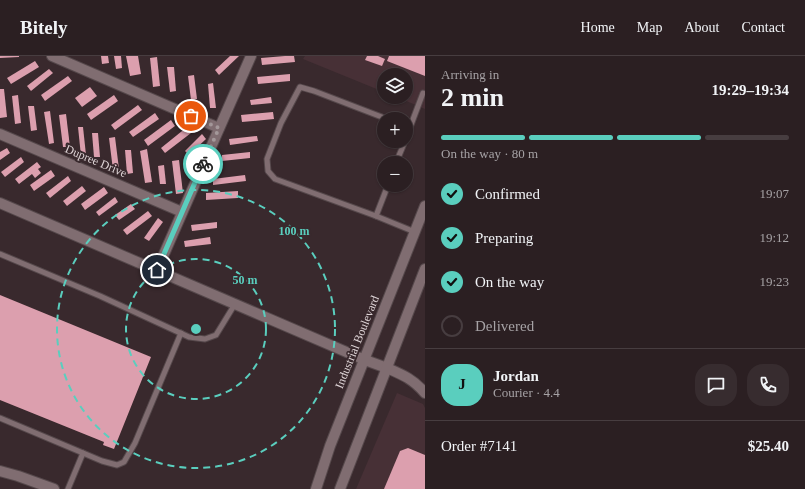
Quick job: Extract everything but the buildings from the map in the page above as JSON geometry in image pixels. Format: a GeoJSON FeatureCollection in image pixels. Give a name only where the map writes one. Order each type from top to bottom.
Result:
{"type":"FeatureCollection","features":[{"type":"Feature","properties":{"kind":"street"},"geometry":{"type":"LineString","coordinates":[[52,56],[219,128]]}},
{"type":"Feature","properties":{"kind":"street"},"geometry":{"type":"LineString","coordinates":[[157,270],[251,56]]}},
{"type":"Feature","properties":{"kind":"street","name":"Dupree Drive"},"geometry":{"type":"LineString","coordinates":[[0,134],[182,212]]}},
{"type":"Feature","properties":{"kind":"street"},"geometry":{"type":"LineString","coordinates":[[0,203],[365,360],[387,368],[409,378],[425,393]]}},
{"type":"Feature","properties":{"kind":"street","name":"Industrial Boulevard"},"geometry":{"type":"LineString","coordinates":[[316,489],[328,451],[425,206]]}},
{"type":"Feature","properties":{"kind":"street"},"geometry":{"type":"LineString","coordinates":[[340,489],[425,269]]}},
{"type":"Feature","properties":{"kind":"street"},"geometry":{"type":"LineString","coordinates":[[0,471],[54,489]]}},
{"type":"Feature","properties":{"kind":"lane"},"geometry":{"type":"LineString","coordinates":[[377,115],[300,87],[281,123],[267,159],[268,171],[275,179],[415,232]]}},
{"type":"Feature","properties":{"kind":"lane"},"geometry":{"type":"LineString","coordinates":[[413,115],[423,93]]}},
{"type":"Feature","properties":{"kind":"lane"},"geometry":{"type":"LineString","coordinates":[[376,216],[385,192]]}},
{"type":"Feature","properties":{"kind":"lane"},"geometry":{"type":"LineString","coordinates":[[0,254],[100,296],[189,337],[205,339],[216,335],[235,304]]}},
{"type":"Feature","properties":{"kind":"lane"},"geometry":{"type":"LineString","coordinates":[[0,418],[102,461],[117,465],[124,462],[135,443],[181,333]]}},
{"type":"Feature","properties":{"kind":"lane"},"geometry":{"type":"LineString","coordinates":[[68,489],[83,453]]}},
{"type":"Feature","properties":{"kind":"shaded area"},"geometry":{"type":"Polygon","coordinates":[[[305,56],[425,56],[425,109],[413,104],[413,68],[377,68],[377,89],[303,59],[305,56]]]}},
{"type":"Feature","properties":{"kind":"shaded area"},"geometry":{"type":"Polygon","coordinates":[[[397,393],[423,404],[425,408],[425,489],[356,489],[397,393]]]}},
{"type":"Feature","properties":{"kind":"way so far"},"geometry":{"type":"LineString","coordinates":[[191,116],[219,128],[203,164]]}},
{"type":"Feature","properties":{"kind":"route"},"geometry":{"type":"LineString","coordinates":[[157,270],[203,164]]}}]}
